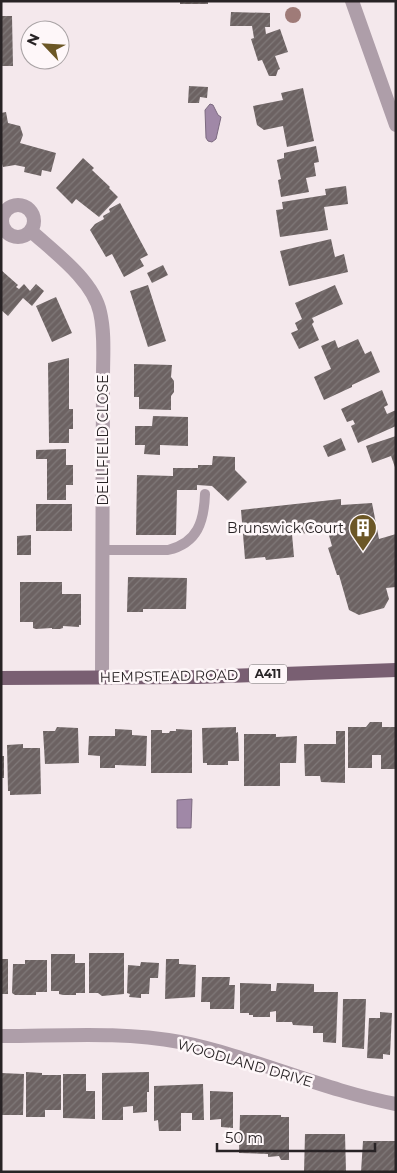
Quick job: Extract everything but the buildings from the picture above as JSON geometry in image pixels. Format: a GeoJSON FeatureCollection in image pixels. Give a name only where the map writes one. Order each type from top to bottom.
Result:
{"type":"FeatureCollection","features":[{"type":"Feature","properties":{"kind":"main road","name":"HEMPSTEAD ROAD"},"geometry":{"type":"LineString","coordinates":[[1,678],[197,677],[396,670]]}},
{"type":"Feature","properties":{"kind":"street"},"geometry":{"type":"LineString","coordinates":[[352,1],[396,125]]}},
{"type":"Feature","properties":{"kind":"street","name":"DELLFIELD CLOSE"},"geometry":{"type":"LineString","coordinates":[[30,231],[87,285],[96,299],[100,312],[103,377],[102,677]]}},
{"type":"Feature","properties":{"kind":"street","name":"WOODLAND DRIVE"},"geometry":{"type":"LineString","coordinates":[[1,1036],[103,1036],[179,1042],[245,1060],[346,1093],[396,1104]]}},
{"type":"Feature","properties":{"kind":"lane"},"geometry":{"type":"LineString","coordinates":[[102,550],[168,550],[178,548],[194,535],[200,526],[205,494]]}},
{"type":"Feature","properties":{"kind":"shaded area"},"geometry":{"type":"Polygon","coordinates":[[[210,104],[213,105],[221,117],[216,139],[212,142],[206,138],[205,110],[210,104]]]}},
{"type":"Feature","properties":{"kind":"shaded area"},"geometry":{"type":"Polygon","coordinates":[[[192,799],[191,828],[177,828],[177,800],[192,799]]]}},
{"type":"Feature","properties":{"kind":"place","name":"Brunswick Court"},"geometry":{"type":"Point","coordinates":[363,552]}}]}
